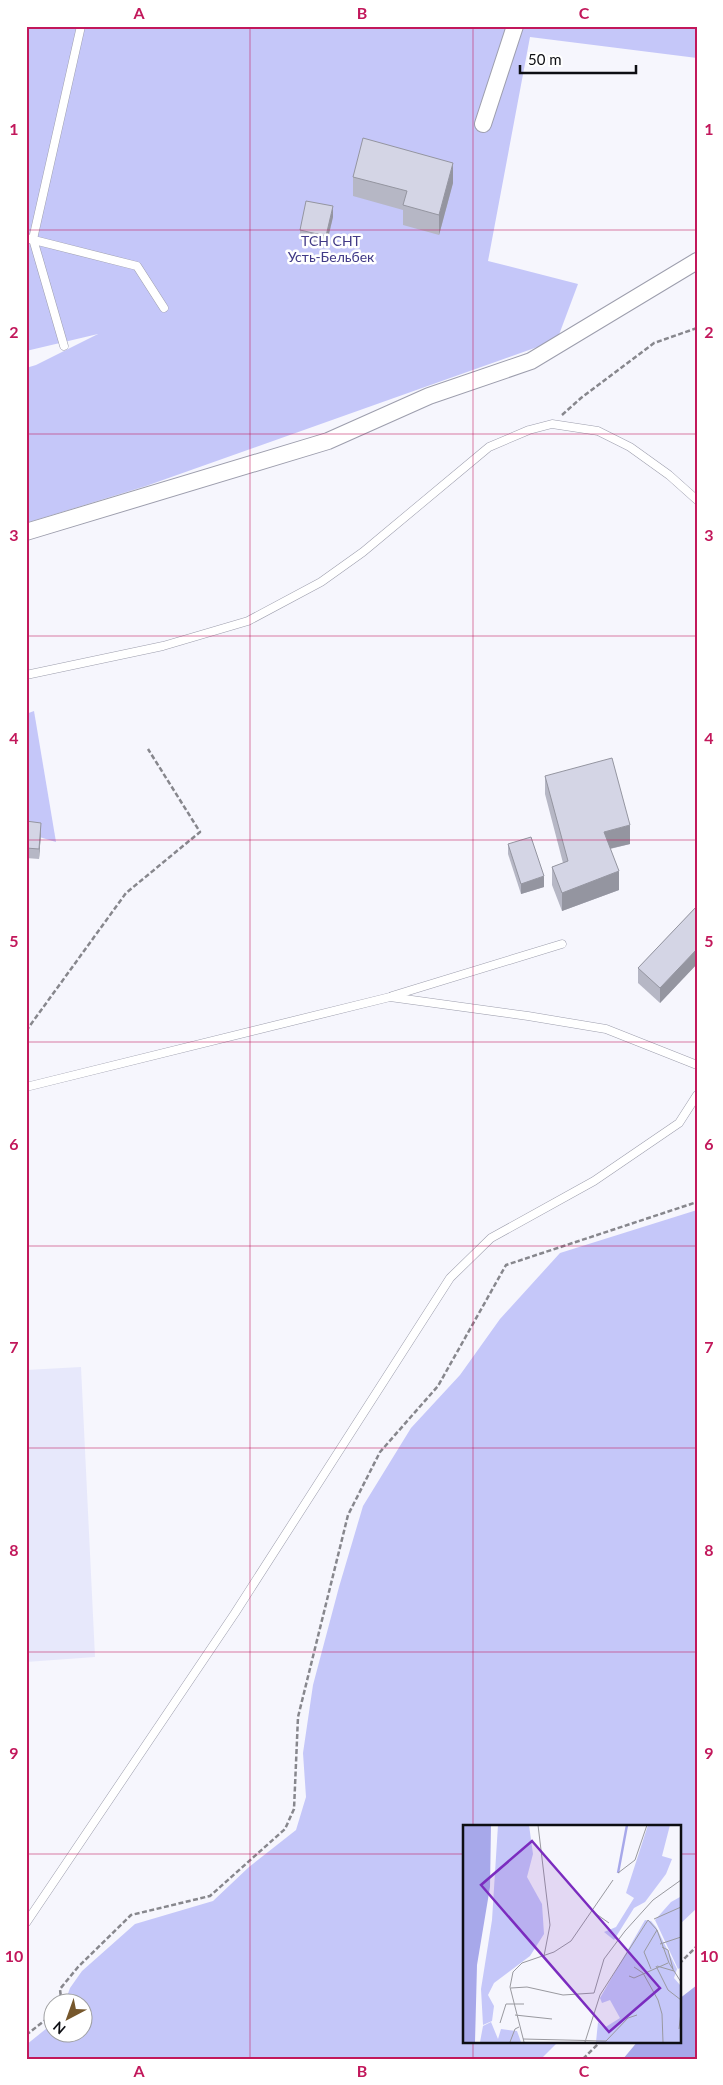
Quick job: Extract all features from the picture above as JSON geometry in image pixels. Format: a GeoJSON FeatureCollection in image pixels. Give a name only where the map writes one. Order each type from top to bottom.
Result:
{"type":"FeatureCollection","features":[{"type":"Feature","properties":{"kind":"street"},"geometry":{"type":"LineString","coordinates":[[483,124],[516,26]]}},
{"type":"Feature","properties":{"kind":"street"},"geometry":{"type":"LineString","coordinates":[[26,532],[328,441],[429,396],[531,361],[697,261]]}},
{"type":"Feature","properties":{"kind":"lane"},"geometry":{"type":"LineString","coordinates":[[64,346],[30,238],[82,26]]}},
{"type":"Feature","properties":{"kind":"lane"},"geometry":{"type":"LineString","coordinates":[[30,238],[138,266],[164,308]]}},
{"type":"Feature","properties":{"kind":"lane"},"geometry":{"type":"LineString","coordinates":[[26,675],[162,646],[248,621],[321,582],[356,557],[489,447],[529,430],[552,424],[598,431],[630,447],[669,475],[697,500]]}},
{"type":"Feature","properties":{"kind":"lane"},"geometry":{"type":"LineString","coordinates":[[26,1086],[390,997],[562,944]]}},
{"type":"Feature","properties":{"kind":"lane"},"geometry":{"type":"LineString","coordinates":[[390,997],[606,1029],[697,1065]]}},
{"type":"Feature","properties":{"kind":"lane"},"geometry":{"type":"LineString","coordinates":[[26,1922],[235,1613],[450,1278],[491,1238],[594,1181],[679,1124],[697,1095]]}},
{"type":"Feature","properties":{"kind":"path"},"geometry":{"type":"LineString","coordinates":[[552,424],[580,398],[654,343],[697,328]]}},
{"type":"Feature","properties":{"kind":"path"},"geometry":{"type":"LineString","coordinates":[[26,1031],[126,893],[200,832],[148,749]]}},
{"type":"Feature","properties":{"kind":"path"},"geometry":{"type":"LineString","coordinates":[[60,1992],[60,1989],[78,1966],[131,1915],[210,1896],[285,1829],[294,1809],[298,1717],[348,1515],[380,1452],[438,1386],[506,1264],[697,1202]]}},
{"type":"Feature","properties":{"kind":"path"},"geometry":{"type":"LineString","coordinates":[[680,1963],[697,1946]]}},
{"type":"Feature","properties":{"kind":"path"},"geometry":{"type":"LineString","coordinates":[[26,2034],[42,2022]]}},
{"type":"Feature","properties":{"kind":"path"},"geometry":{"type":"LineString","coordinates":[[583,2059],[600,2042]]}},
{"type":"Feature","properties":{"kind":"shaded area"},"geometry":{"type":"Polygon","coordinates":[[[81,1367],[95,1657],[26,1662],[26,1370],[81,1367]]]}},
{"type":"Feature","properties":{"kind":"shaded area"},"geometry":{"type":"Polygon","coordinates":[[[697,1985],[697,2059],[623,2059],[637,2042],[680,2042],[680,1998],[697,1985]]]}},
{"type":"Feature","properties":{"kind":"green space","name":"ТСН СНТ Усть-Бельбек"},"geometry":{"type":"Polygon","coordinates":[[[26,26],[697,26],[697,58],[530,37],[488,261],[578,284],[557,340],[146,486],[26,523],[26,368],[36,365],[98,334],[26,351],[26,26]]]}},
{"type":"Feature","properties":{"kind":"green space"},"geometry":{"type":"Polygon","coordinates":[[[34,711],[56,842],[26,833],[26,714],[34,711]]]}},
{"type":"Feature","properties":{"kind":"green space"},"geometry":{"type":"Polygon","coordinates":[[[697,1210],[697,1908],[680,1924],[680,1825],[463,1825],[463,2042],[558,2042],[541,2059],[26,2059],[26,2045],[42,2032],[42,2042],[92,2042],[92,1992],[69,1992],[70,1988],[82,1971],[135,1924],[213,1901],[249,1867],[296,1830],[306,1797],[303,1753],[313,1685],[363,1506],[411,1428],[460,1375],[500,1319],[560,1253],[697,1210]]]}},
{"type":"Feature","properties":{"kind":"building"},"geometry":{"type":"Polygon","coordinates":[[[363,138],[453,163],[439,215],[403,205],[407,191],[353,177],[363,138]]]}},
{"type":"Feature","properties":{"kind":"building"},"geometry":{"type":"Polygon","coordinates":[[[306,201],[333,206],[326,236],[300,230],[306,201]]]}},
{"type":"Feature","properties":{"kind":"building"},"geometry":{"type":"Polygon","coordinates":[[[612,758],[630,825],[604,832],[619,871],[562,893],[552,867],[568,861],[545,776],[612,758]]]}},
{"type":"Feature","properties":{"kind":"building"},"geometry":{"type":"Polygon","coordinates":[[[26,821],[41,823],[39,849],[26,848],[26,821]]]}},
{"type":"Feature","properties":{"kind":"building"},"geometry":{"type":"Polygon","coordinates":[[[531,837],[544,876],[521,884],[508,844],[531,837]]]}},
{"type":"Feature","properties":{"kind":"building"},"geometry":{"type":"Polygon","coordinates":[[[697,906],[697,949],[660,988],[638,968],[697,906]]]}}]}
